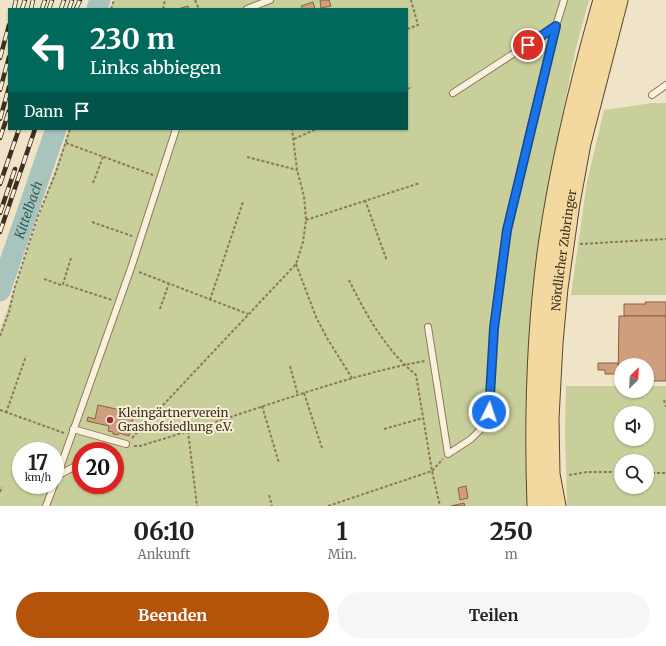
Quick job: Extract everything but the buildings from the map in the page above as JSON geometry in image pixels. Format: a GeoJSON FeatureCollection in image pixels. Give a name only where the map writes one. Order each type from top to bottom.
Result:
{"type":"FeatureCollection","features":[{"type":"Feature","properties":{"kind":"main road","name":"Nördlicher Zubringer"},"geometry":{"type":"LineString","coordinates":[[537,506],[535,443],[538,348],[548,247],[567,141],[602,0]]}},
{"type":"Feature","properties":{"kind":"main road","name":"Nördlicher Zubringer"},"geometry":{"type":"LineString","coordinates":[[556,506],[550,474],[549,419],[553,343],[564,238],[581,143],[618,0]]}},
{"type":"Feature","properties":{"kind":"main road"},"geometry":{"type":"LineString","coordinates":[[550,474],[550,506]]}},
{"type":"Feature","properties":{"kind":"lane"},"geometry":{"type":"LineString","coordinates":[[250,8],[270,0]]}},
{"type":"Feature","properties":{"kind":"lane"},"geometry":{"type":"LineString","coordinates":[[428,327],[448,454],[471,439],[482,428],[489,412],[494,328],[507,230],[556,26],[564,0]]}},
{"type":"Feature","properties":{"kind":"lane"},"geometry":{"type":"LineString","coordinates":[[453,93],[556,26]]}},
{"type":"Feature","properties":{"kind":"lane"},"geometry":{"type":"LineString","coordinates":[[652,95],[666,85]]}},
{"type":"Feature","properties":{"kind":"lane"},"geometry":{"type":"LineString","coordinates":[[64,455],[141,239],[176,130]]}},
{"type":"Feature","properties":{"kind":"lane"},"geometry":{"type":"LineString","coordinates":[[72,432],[126,444]]}},
{"type":"Feature","properties":{"kind":"lane"},"geometry":{"type":"LineString","coordinates":[[46,506],[50,494]]}},
{"type":"Feature","properties":{"kind":"path"},"geometry":{"type":"LineString","coordinates":[[408,29],[418,25],[410,0]]}},
{"type":"Feature","properties":{"kind":"path"},"geometry":{"type":"LineString","coordinates":[[408,89],[412,87]]}},
{"type":"Feature","properties":{"kind":"path"},"geometry":{"type":"LineString","coordinates":[[0,336],[9,312],[14,290],[38,216],[56,172],[70,130]]}},
{"type":"Feature","properties":{"kind":"path"},"geometry":{"type":"LineString","coordinates":[[292,130],[297,170],[304,196],[306,220],[303,242],[296,264],[126,444],[140,446],[304,392],[404,365],[433,360]]}},
{"type":"Feature","properties":{"kind":"path"},"geometry":{"type":"LineString","coordinates":[[294,139],[314,130]]}},
{"type":"Feature","properties":{"kind":"path"},"geometry":{"type":"LineString","coordinates":[[65,143],[160,178]]}},
{"type":"Feature","properties":{"kind":"path"},"geometry":{"type":"LineString","coordinates":[[93,183],[103,157]]}},
{"type":"Feature","properties":{"kind":"path"},"geometry":{"type":"LineString","coordinates":[[247,157],[297,170]]}},
{"type":"Feature","properties":{"kind":"path"},"geometry":{"type":"LineString","coordinates":[[306,220],[420,183]]}},
{"type":"Feature","properties":{"kind":"path"},"geometry":{"type":"LineString","coordinates":[[364,200],[387,261]]}},
{"type":"Feature","properties":{"kind":"path"},"geometry":{"type":"LineString","coordinates":[[210,300],[243,202]]}},
{"type":"Feature","properties":{"kind":"path"},"geometry":{"type":"LineString","coordinates":[[92,222],[141,239]]}},
{"type":"Feature","properties":{"kind":"path"},"geometry":{"type":"LineString","coordinates":[[579,244],[666,240]]}},
{"type":"Feature","properties":{"kind":"path"},"geometry":{"type":"LineString","coordinates":[[63,284],[71,258]]}},
{"type":"Feature","properties":{"kind":"path"},"geometry":{"type":"LineString","coordinates":[[296,264],[316,317],[352,378]]}},
{"type":"Feature","properties":{"kind":"path"},"geometry":{"type":"LineString","coordinates":[[131,268],[248,314]]}},
{"type":"Feature","properties":{"kind":"path"},"geometry":{"type":"LineString","coordinates":[[44,278],[61,285],[63,284],[119,302]]}},
{"type":"Feature","properties":{"kind":"path"},"geometry":{"type":"LineString","coordinates":[[349,280],[375,328],[404,365],[416,375],[432,471],[440,506]]}},
{"type":"Feature","properties":{"kind":"path"},"geometry":{"type":"LineString","coordinates":[[160,309],[169,283]]}},
{"type":"Feature","properties":{"kind":"path"},"geometry":{"type":"LineString","coordinates":[[6,413],[26,356]]}},
{"type":"Feature","properties":{"kind":"path"},"geometry":{"type":"LineString","coordinates":[[290,366],[298,395]]}},
{"type":"Feature","properties":{"kind":"path"},"geometry":{"type":"LineString","coordinates":[[304,392],[322,448]]}},
{"type":"Feature","properties":{"kind":"path"},"geometry":{"type":"LineString","coordinates":[[664,400],[666,407]]}},
{"type":"Feature","properties":{"kind":"path"},"geometry":{"type":"LineString","coordinates":[[262,406],[279,463]]}},
{"type":"Feature","properties":{"kind":"path"},"geometry":{"type":"LineString","coordinates":[[0,410],[72,432]]}},
{"type":"Feature","properties":{"kind":"path"},"geometry":{"type":"LineString","coordinates":[[384,429],[424,418]]}},
{"type":"Feature","properties":{"kind":"path"},"geometry":{"type":"LineString","coordinates":[[188,431],[197,506]]}},
{"type":"Feature","properties":{"kind":"path"},"geometry":{"type":"LineString","coordinates":[[328,506],[337,505],[432,471],[448,454]]}},
{"type":"Feature","properties":{"kind":"path"},"geometry":{"type":"LineString","coordinates":[[569,475],[587,472],[614,472]]}},
{"type":"Feature","properties":{"kind":"path"},"geometry":{"type":"LineString","coordinates":[[654,472],[666,473]]}},
{"type":"Feature","properties":{"kind":"path"},"geometry":{"type":"LineString","coordinates":[[0,492],[2,486]]}},
{"type":"Feature","properties":{"kind":"path"},"geometry":{"type":"LineString","coordinates":[[269,495],[272,506]]}},
{"type":"Feature","properties":{"kind":"green space"},"geometry":{"type":"Polygon","coordinates":[[[114,0],[589,0],[575,52],[541,222],[531,304],[528,400],[531,506],[0,506],[0,331],[69,130],[408,130],[408,8],[110,8],[114,0]]]}},
{"type":"Feature","properties":{"kind":"green space"},"geometry":{"type":"Polygon","coordinates":[[[652,103],[666,103],[666,295],[571,295],[587,182],[604,110],[652,103]]]}},
{"type":"Feature","properties":{"kind":"green space"},"geometry":{"type":"Polygon","coordinates":[[[566,386],[614,386],[614,398],[654,398],[654,386],[666,386],[666,506],[567,506],[565,432],[566,386]]]}},
{"type":"Feature","properties":{"kind":"waterway","name":"Kittelbach"},"geometry":{"type":"LineString","coordinates":[[97,8],[100,0]]}},
{"type":"Feature","properties":{"kind":"waterway","name":"Kittelbach"},"geometry":{"type":"LineString","coordinates":[[0,291],[56,130]]}},
{"type":"Feature","properties":{"kind":"railway"},"geometry":{"type":"LineString","coordinates":[[14,8],[16,0]]}},
{"type":"Feature","properties":{"kind":"railway"},"geometry":{"type":"LineString","coordinates":[[22,8],[25,0]]}},
{"type":"Feature","properties":{"kind":"railway"},"geometry":{"type":"LineString","coordinates":[[31,8],[33,0]]}},
{"type":"Feature","properties":{"kind":"railway"},"geometry":{"type":"LineString","coordinates":[[42,8],[45,0]]}},
{"type":"Feature","properties":{"kind":"railway"},"geometry":{"type":"LineString","coordinates":[[49,8],[52,0]]}},
{"type":"Feature","properties":{"kind":"railway"},"geometry":{"type":"LineString","coordinates":[[61,8],[64,0]]}},
{"type":"Feature","properties":{"kind":"railway"},"geometry":{"type":"LineString","coordinates":[[69,8],[72,0]]}},
{"type":"Feature","properties":{"kind":"railway"},"geometry":{"type":"LineString","coordinates":[[76,8],[80,0]]}},
{"type":"Feature","properties":{"kind":"railway"},"geometry":{"type":"LineString","coordinates":[[0,58],[8,29]]}},
{"type":"Feature","properties":{"kind":"railway"},"geometry":{"type":"LineString","coordinates":[[0,90],[8,61]]}},
{"type":"Feature","properties":{"kind":"railway"},"geometry":{"type":"LineString","coordinates":[[0,119],[8,91]]}},
{"type":"Feature","properties":{"kind":"railway"},"geometry":{"type":"LineString","coordinates":[[0,138],[8,114]]}},
{"type":"Feature","properties":{"kind":"railway"},"geometry":{"type":"LineString","coordinates":[[0,184],[19,130]]}},
{"type":"Feature","properties":{"kind":"railway"},"geometry":{"type":"LineString","coordinates":[[0,232],[35,130]]}},
{"type":"Feature","properties":{"kind":"railway"},"geometry":{"type":"LineString","coordinates":[[0,213],[15,169]]}},
{"type":"Feature","properties":{"kind":"place","name":"Kleingärtnerverein Grashofsiedlung e.V."},"geometry":{"type":"Point","coordinates":[110,420]}},
{"type":"Feature","properties":{"kind":"route"},"geometry":{"type":"LineString","coordinates":[[489,412],[494,328],[507,230],[556,26],[528,45]]}}]}
